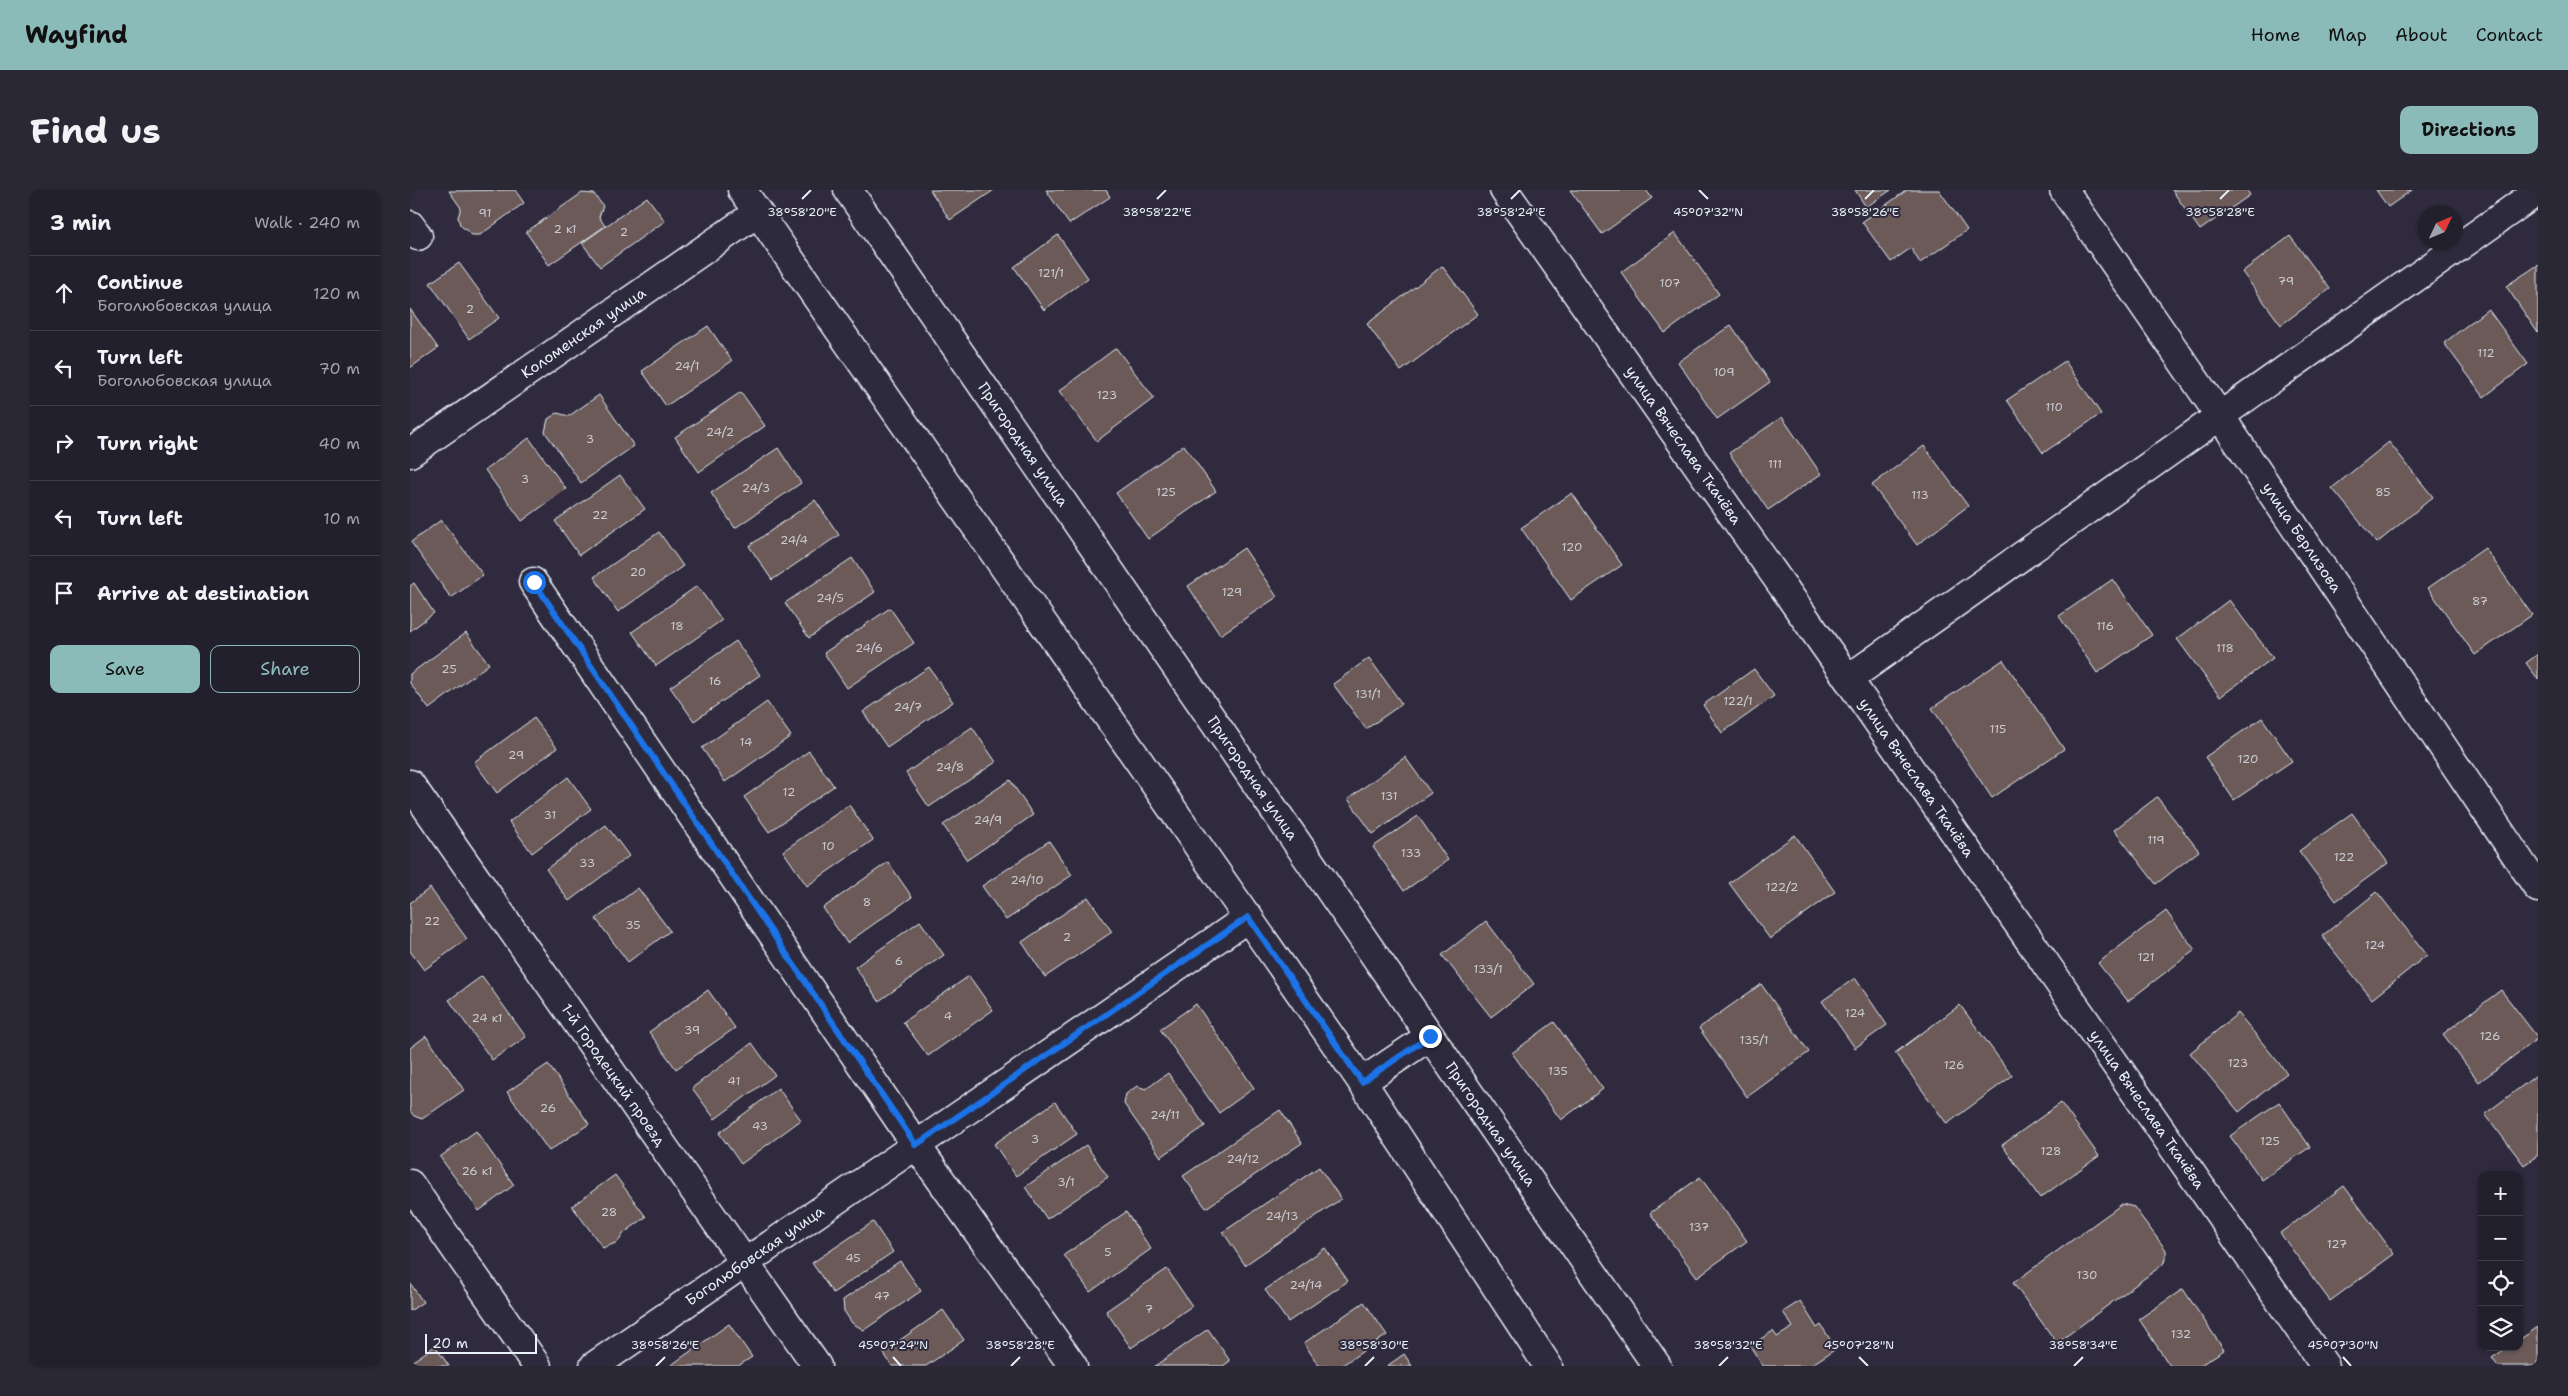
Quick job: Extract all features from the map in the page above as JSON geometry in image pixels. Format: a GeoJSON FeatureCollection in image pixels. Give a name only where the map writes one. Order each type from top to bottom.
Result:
{"type":"FeatureCollection","features":[{"type":"Feature","properties":{"kind":"street"},"geometry":{"type":"LineString","coordinates":[[742,190],[1362,1082],[1548,1366]]}},
{"type":"Feature","properties":{"kind":"street","name":"Пригородная улица"},"geometry":{"type":"LineString","coordinates":[[848,190],[1657,1366]]}},
{"type":"Feature","properties":{"kind":"street","name":"улица Вячеслава Ткачёва"},"geometry":{"type":"LineString","coordinates":[[1504,190],[1848,680],[2325,1366]]}},
{"type":"Feature","properties":{"kind":"street","name":"улица Берлизова"},"geometry":{"type":"LineString","coordinates":[[2064,190],[2220,416],[2538,888]]}},
{"type":"Feature","properties":{"kind":"street"},"geometry":{"type":"LineString","coordinates":[[1848,680],[2538,190]]}},
{"type":"Feature","properties":{"kind":"street","name":"Коломенская улица"},"geometry":{"type":"LineString","coordinates":[[410,453],[758,213]]}},
{"type":"Feature","properties":{"kind":"street"},"geometry":{"type":"LineString","coordinates":[[534,582],[916,1145],[1073,1366]]}},
{"type":"Feature","properties":{"kind":"street","name":"1-й Городецкий проезд"},"geometry":{"type":"LineString","coordinates":[[410,784],[817,1366]]}},
{"type":"Feature","properties":{"kind":"street","name":"Боголюбовская улица"},"geometry":{"type":"LineString","coordinates":[[594,1366],[1248,917]]}},
{"type":"Feature","properties":{"kind":"street"},"geometry":{"type":"LineString","coordinates":[[1362,1082],[1430,1036]]}},
{"type":"Feature","properties":{"kind":"street"},"geometry":{"type":"LineString","coordinates":[[410,1184],[537,1366]]}},
{"type":"Feature","properties":{"kind":"building"},"geometry":{"type":"Polygon","coordinates":[[[515,190],[524,203],[480,235],[472,235],[460,225],[458,217],[461,208],[449,191],[515,190]]]}},
{"type":"Feature","properties":{"kind":"building"},"geometry":{"type":"Polygon","coordinates":[[[930,190],[994,190],[950,220],[930,190]]]}},
{"type":"Feature","properties":{"kind":"building"},"geometry":{"type":"Polygon","coordinates":[[[1046,190],[1106,190],[1110,197],[1069,224],[1046,190]]]}},
{"type":"Feature","properties":{"kind":"building"},"geometry":{"type":"Polygon","coordinates":[[[1570,190],[1646,190],[1652,198],[1602,234],[1570,190]]]}},
{"type":"Feature","properties":{"kind":"building"},"geometry":{"type":"Polygon","coordinates":[[[1855,190],[1891,190],[1866,207],[1855,190]]]}},
{"type":"Feature","properties":{"kind":"building"},"geometry":{"type":"Polygon","coordinates":[[[1907,190],[1939,190],[1967,230],[1920,263],[1911,248],[1891,262],[1862,222],[1907,190]]]}},
{"type":"Feature","properties":{"kind":"building"},"geometry":{"type":"Polygon","coordinates":[[[2172,190],[2247,190],[2250,195],[2200,230],[2172,190]]]}},
{"type":"Feature","properties":{"kind":"building"},"geometry":{"type":"Polygon","coordinates":[[[2376,190],[2412,190],[2388,207],[2376,190]]]}},
{"type":"Feature","properties":{"kind":"building"},"geometry":{"type":"Polygon","coordinates":[[[582,193],[594,194],[603,206],[599,217],[605,226],[549,265],[526,232],[582,193]]]}},
{"type":"Feature","properties":{"kind":"building"},"geometry":{"type":"Polygon","coordinates":[[[647,197],[665,221],[600,267],[582,243],[647,197]]]}},
{"type":"Feature","properties":{"kind":"building"},"geometry":{"type":"Polygon","coordinates":[[[1675,233],[1719,294],[1665,333],[1621,272],[1675,233]]]}},
{"type":"Feature","properties":{"kind":"building"},"geometry":{"type":"Polygon","coordinates":[[[1058,235],[1088,278],[1044,310],[1014,267],[1058,235]]]}},
{"type":"Feature","properties":{"kind":"building"},"geometry":{"type":"Polygon","coordinates":[[[2290,236],[2330,289],[2281,325],[2242,272],[2290,236]]]}},
{"type":"Feature","properties":{"kind":"building"},"geometry":{"type":"Polygon","coordinates":[[[459,263],[499,318],[469,339],[430,283],[459,263]]]}},
{"type":"Feature","properties":{"kind":"building"},"geometry":{"type":"Polygon","coordinates":[[[2538,265],[2538,333],[2506,286],[2538,265]]]}},
{"type":"Feature","properties":{"kind":"building"},"geometry":{"type":"Polygon","coordinates":[[[1442,266],[1478,314],[1401,371],[1367,324],[1442,266]]]}},
{"type":"Feature","properties":{"kind":"building"},"geometry":{"type":"Polygon","coordinates":[[[410,309],[438,348],[410,368],[410,309]]]}},
{"type":"Feature","properties":{"kind":"building"},"geometry":{"type":"Polygon","coordinates":[[[2488,309],[2528,364],[2484,397],[2444,343],[2488,309]]]}},
{"type":"Feature","properties":{"kind":"building"},"geometry":{"type":"Polygon","coordinates":[[[1731,325],[1770,382],[1717,419],[1678,362],[1731,325]]]}},
{"type":"Feature","properties":{"kind":"building"},"geometry":{"type":"Polygon","coordinates":[[[708,326],[732,361],[666,406],[642,371],[708,326]]]}},
{"type":"Feature","properties":{"kind":"building"},"geometry":{"type":"Polygon","coordinates":[[[1116,348],[1154,398],[1097,441],[1059,391],[1116,348]]]}},
{"type":"Feature","properties":{"kind":"building"},"geometry":{"type":"Polygon","coordinates":[[[2065,361],[2101,414],[2043,453],[2007,400],[2065,361]]]}},
{"type":"Feature","properties":{"kind":"building"},"geometry":{"type":"Polygon","coordinates":[[[741,392],[765,426],[699,472],[675,437],[741,392]]]}},
{"type":"Feature","properties":{"kind":"building"},"geometry":{"type":"Polygon","coordinates":[[[599,395],[634,446],[581,483],[545,432],[548,419],[557,413],[569,416],[599,395]]]}},
{"type":"Feature","properties":{"kind":"building"},"geometry":{"type":"Polygon","coordinates":[[[1782,417],[1821,474],[1768,510],[1729,453],[1782,417]]]}},
{"type":"Feature","properties":{"kind":"building"},"geometry":{"type":"Polygon","coordinates":[[[529,438],[566,489],[522,521],[485,470],[529,438]]]}},
{"type":"Feature","properties":{"kind":"building"},"geometry":{"type":"Polygon","coordinates":[[[2389,442],[2433,497],[2377,543],[2332,488],[2389,442]]]}},
{"type":"Feature","properties":{"kind":"building"},"geometry":{"type":"Polygon","coordinates":[[[1184,445],[1216,491],[1148,539],[1116,493],[1184,445]]]}},
{"type":"Feature","properties":{"kind":"building"},"geometry":{"type":"Polygon","coordinates":[[[1924,446],[1968,506],[1917,545],[1872,485],[1924,446]]]}},
{"type":"Feature","properties":{"kind":"building"},"geometry":{"type":"Polygon","coordinates":[[[778,448],[801,483],[735,528],[711,493],[778,448]]]}},
{"type":"Feature","properties":{"kind":"building"},"geometry":{"type":"Polygon","coordinates":[[[620,475],[645,509],[579,555],[555,521],[620,475]]]}},
{"type":"Feature","properties":{"kind":"building"},"geometry":{"type":"Polygon","coordinates":[[[1572,493],[1622,565],[1571,600],[1521,528],[1572,493]]]}},
{"type":"Feature","properties":{"kind":"building"},"geometry":{"type":"Polygon","coordinates":[[[815,500],[839,535],[772,580],[749,546],[815,500]]]}},
{"type":"Feature","properties":{"kind":"building"},"geometry":{"type":"Polygon","coordinates":[[[441,520],[483,575],[451,598],[411,542],[441,520]]]}},
{"type":"Feature","properties":{"kind":"building"},"geometry":{"type":"Polygon","coordinates":[[[659,532],[683,566],[618,612],[594,577],[659,532]]]}},
{"type":"Feature","properties":{"kind":"building"},"geometry":{"type":"Polygon","coordinates":[[[1244,548],[1277,597],[1220,635],[1188,586],[1244,548]]]}},
{"type":"Feature","properties":{"kind":"building"},"geometry":{"type":"Polygon","coordinates":[[[2485,548],[2532,615],[2475,655],[2428,588],[2485,548]]]}},
{"type":"Feature","properties":{"kind":"building"},"geometry":{"type":"Polygon","coordinates":[[[852,558],[875,592],[809,638],[785,603],[852,558]]]}},
{"type":"Feature","properties":{"kind":"building"},"geometry":{"type":"Polygon","coordinates":[[[2113,579],[2152,635],[2097,673],[2059,616],[2113,579]]]}},
{"type":"Feature","properties":{"kind":"building"},"geometry":{"type":"Polygon","coordinates":[[[414,583],[434,613],[410,631],[410,586],[414,583]]]}},
{"type":"Feature","properties":{"kind":"building"},"geometry":{"type":"Polygon","coordinates":[[[697,586],[722,620],[656,666],[632,632],[697,586]]]}},
{"type":"Feature","properties":{"kind":"building"},"geometry":{"type":"Polygon","coordinates":[[[2229,600],[2273,658],[2220,697],[2177,639],[2229,600]]]}},
{"type":"Feature","properties":{"kind":"building"},"geometry":{"type":"Polygon","coordinates":[[[890,608],[914,643],[847,688],[824,653],[890,608]]]}},
{"type":"Feature","properties":{"kind":"building"},"geometry":{"type":"Polygon","coordinates":[[[466,633],[489,664],[429,709],[410,683],[410,674],[466,633]]]}},
{"type":"Feature","properties":{"kind":"building"},"geometry":{"type":"Polygon","coordinates":[[[736,641],[760,675],[694,721],[670,687],[736,641]]]}},
{"type":"Feature","properties":{"kind":"building"},"geometry":{"type":"Polygon","coordinates":[[[2538,654],[2538,679],[2526,663],[2538,654]]]}},
{"type":"Feature","properties":{"kind":"building"},"geometry":{"type":"Polygon","coordinates":[[[1369,658],[1402,704],[1366,729],[1333,684],[1369,658]]]}},
{"type":"Feature","properties":{"kind":"building"},"geometry":{"type":"Polygon","coordinates":[[[2003,660],[2064,749],[1992,798],[1932,708],[2003,660]]]}},
{"type":"Feature","properties":{"kind":"building"},"geometry":{"type":"Polygon","coordinates":[[[929,667],[953,702],[887,747],[863,712],[929,667]]]}},
{"type":"Feature","properties":{"kind":"building"},"geometry":{"type":"Polygon","coordinates":[[[1754,669],[1774,696],[1722,733],[1703,705],[1754,669]]]}},
{"type":"Feature","properties":{"kind":"building"},"geometry":{"type":"Polygon","coordinates":[[[767,702],[791,736],[725,782],[702,748],[767,702]]]}},
{"type":"Feature","properties":{"kind":"building"},"geometry":{"type":"Polygon","coordinates":[[[534,718],[557,748],[497,793],[474,762],[534,718]]]}},
{"type":"Feature","properties":{"kind":"building"},"geometry":{"type":"Polygon","coordinates":[[[2262,718],[2292,761],[2234,800],[2205,757],[2262,718]]]}},
{"type":"Feature","properties":{"kind":"building"},"geometry":{"type":"Polygon","coordinates":[[[972,727],[996,762],[929,807],[906,773],[972,727]]]}},
{"type":"Feature","properties":{"kind":"building"},"geometry":{"type":"Polygon","coordinates":[[[809,751],[834,786],[769,832],[744,797],[809,751]]]}},
{"type":"Feature","properties":{"kind":"building"},"geometry":{"type":"Polygon","coordinates":[[[1405,757],[1431,793],[1373,834],[1348,799],[1405,757]]]}},
{"type":"Feature","properties":{"kind":"building"},"geometry":{"type":"Polygon","coordinates":[[[568,777],[591,809],[532,853],[509,822],[568,777]]]}},
{"type":"Feature","properties":{"kind":"building"},"geometry":{"type":"Polygon","coordinates":[[[1010,780],[1033,815],[967,860],[943,825],[1010,780]]]}},
{"type":"Feature","properties":{"kind":"building"},"geometry":{"type":"Polygon","coordinates":[[[2157,797],[2199,851],[2156,884],[2114,830],[2157,797]]]}},
{"type":"Feature","properties":{"kind":"building"},"geometry":{"type":"Polygon","coordinates":[[[849,805],[873,840],[807,886],[783,851],[849,805]]]}},
{"type":"Feature","properties":{"kind":"building"},"geometry":{"type":"Polygon","coordinates":[[[2352,813],[2388,863],[2336,901],[2299,851],[2352,813]]]}},
{"type":"Feature","properties":{"kind":"building"},"geometry":{"type":"Polygon","coordinates":[[[1418,816],[1448,860],[1404,891],[1373,847],[1418,816]]]}},
{"type":"Feature","properties":{"kind":"building"},"geometry":{"type":"Polygon","coordinates":[[[606,825],[629,856],[569,901],[546,869],[606,825]]]}},
{"type":"Feature","properties":{"kind":"building"},"geometry":{"type":"Polygon","coordinates":[[[1795,835],[1835,892],[1770,939],[1729,883],[1795,835]]]}},
{"type":"Feature","properties":{"kind":"building"},"geometry":{"type":"Polygon","coordinates":[[[1049,841],[1072,875],[1006,920],[982,886],[1049,841]]]}},
{"type":"Feature","properties":{"kind":"building"},"geometry":{"type":"Polygon","coordinates":[[[888,862],[912,897],[847,943],[823,908],[888,862]]]}},
{"type":"Feature","properties":{"kind":"building"},"geometry":{"type":"Polygon","coordinates":[[[430,888],[467,939],[424,970],[410,951],[410,903],[430,888]]]}},
{"type":"Feature","properties":{"kind":"building"},"geometry":{"type":"Polygon","coordinates":[[[638,888],[670,931],[628,962],[596,919],[638,888]]]}},
{"type":"Feature","properties":{"kind":"building"},"geometry":{"type":"Polygon","coordinates":[[[2377,892],[2427,955],[2372,999],[2322,936],[2377,892]]]}},
{"type":"Feature","properties":{"kind":"building"},"geometry":{"type":"Polygon","coordinates":[[[1088,897],[1112,932],[1045,977],[1022,942],[1088,897]]]}},
{"type":"Feature","properties":{"kind":"building"},"geometry":{"type":"Polygon","coordinates":[[[2166,911],[2195,950],[2128,1001],[2098,963],[2166,911]]]}},
{"type":"Feature","properties":{"kind":"building"},"geometry":{"type":"Polygon","coordinates":[[[920,921],[944,955],[879,1001],[855,967],[920,921]]]}},
{"type":"Feature","properties":{"kind":"building"},"geometry":{"type":"Polygon","coordinates":[[[1486,921],[1534,984],[1491,1017],[1442,955],[1486,921]]]}},
{"type":"Feature","properties":{"kind":"building"},"geometry":{"type":"Polygon","coordinates":[[[482,976],[526,1037],[492,1060],[449,1000],[482,976]]]}},
{"type":"Feature","properties":{"kind":"building"},"geometry":{"type":"Polygon","coordinates":[[[969,976],[993,1010],[928,1056],[903,1022],[969,976]]]}},
{"type":"Feature","properties":{"kind":"building"},"geometry":{"type":"Polygon","coordinates":[[[1855,978],[1887,1025],[1855,1048],[1822,1001],[1855,978]]]}},
{"type":"Feature","properties":{"kind":"building"},"geometry":{"type":"Polygon","coordinates":[[[1761,984],[1809,1052],[1747,1097],[1699,1028],[1761,984]]]}},
{"type":"Feature","properties":{"kind":"building"},"geometry":{"type":"Polygon","coordinates":[[[708,990],[735,1028],[676,1069],[649,1032],[708,990]]]}},
{"type":"Feature","properties":{"kind":"building"},"geometry":{"type":"Polygon","coordinates":[[[2501,990],[2538,1038],[2479,1082],[2443,1034],[2501,990]]]}},
{"type":"Feature","properties":{"kind":"building"},"geometry":{"type":"Polygon","coordinates":[[[1196,1004],[1254,1088],[1219,1113],[1160,1029],[1196,1004]]]}},
{"type":"Feature","properties":{"kind":"building"},"geometry":{"type":"Polygon","coordinates":[[[1960,1005],[2012,1076],[1947,1124],[1895,1053],[1960,1005]]]}},
{"type":"Feature","properties":{"kind":"building"},"geometry":{"type":"Polygon","coordinates":[[[2238,1013],[2287,1073],[2239,1112],[2190,1053],[2238,1013]]]}},
{"type":"Feature","properties":{"kind":"building"},"geometry":{"type":"Polygon","coordinates":[[[1554,1022],[1603,1089],[1561,1120],[1512,1053],[1554,1022]]]}},
{"type":"Feature","properties":{"kind":"building"},"geometry":{"type":"Polygon","coordinates":[[[426,1036],[464,1090],[422,1119],[414,1116],[410,1111],[410,1048],[426,1036]]]}},
{"type":"Feature","properties":{"kind":"building"},"geometry":{"type":"Polygon","coordinates":[[[752,1043],[775,1075],[715,1119],[692,1088],[752,1043]]]}},
{"type":"Feature","properties":{"kind":"building"},"geometry":{"type":"Polygon","coordinates":[[[548,1064],[589,1124],[549,1151],[507,1092],[548,1064]]]}},
{"type":"Feature","properties":{"kind":"building"},"geometry":{"type":"Polygon","coordinates":[[[1168,1073],[1205,1126],[1161,1157],[1124,1104],[1126,1094],[1137,1086],[1146,1089],[1168,1073]]]}},
{"type":"Feature","properties":{"kind":"building"},"geometry":{"type":"Polygon","coordinates":[[[2538,1074],[2538,1155],[2524,1165],[2485,1114],[2538,1074]]]}},
{"type":"Feature","properties":{"kind":"building"},"geometry":{"type":"Polygon","coordinates":[[[778,1088],[801,1120],[741,1164],[719,1133],[778,1088]]]}},
{"type":"Feature","properties":{"kind":"building"},"geometry":{"type":"Polygon","coordinates":[[[1055,1102],[1077,1134],[1016,1176],[994,1144],[1055,1102]]]}},
{"type":"Feature","properties":{"kind":"building"},"geometry":{"type":"Polygon","coordinates":[[[2279,1102],[2310,1147],[2262,1180],[2230,1136],[2279,1102]]]}},
{"type":"Feature","properties":{"kind":"building"},"geometry":{"type":"Polygon","coordinates":[[[2061,1103],[2099,1156],[2040,1198],[2002,1145],[2061,1103]]]}},
{"type":"Feature","properties":{"kind":"building"},"geometry":{"type":"Polygon","coordinates":[[[1280,1110],[1302,1143],[1206,1208],[1183,1176],[1280,1110]]]}},
{"type":"Feature","properties":{"kind":"building"},"geometry":{"type":"Polygon","coordinates":[[[476,1131],[514,1185],[479,1211],[440,1157],[476,1131]]]}},
{"type":"Feature","properties":{"kind":"building"},"geometry":{"type":"Polygon","coordinates":[[[1086,1145],[1108,1177],[1047,1219],[1025,1187],[1086,1145]]]}},
{"type":"Feature","properties":{"kind":"building"},"geometry":{"type":"Polygon","coordinates":[[[1319,1167],[1341,1199],[1245,1265],[1223,1232],[1319,1167]]]}},
{"type":"Feature","properties":{"kind":"building"},"geometry":{"type":"Polygon","coordinates":[[[615,1175],[646,1217],[624,1233],[618,1242],[603,1248],[572,1206],[615,1175]]]}},
{"type":"Feature","properties":{"kind":"building"},"geometry":{"type":"Polygon","coordinates":[[[1700,1177],[1747,1241],[1697,1277],[1650,1213],[1700,1177]]]}},
{"type":"Feature","properties":{"kind":"building"},"geometry":{"type":"Polygon","coordinates":[[[2344,1186],[2394,1254],[2330,1301],[2280,1233],[2344,1186]]]}},
{"type":"Feature","properties":{"kind":"building"},"geometry":{"type":"Polygon","coordinates":[[[2122,1204],[2134,1207],[2166,1250],[2166,1260],[2161,1266],[2057,1343],[2013,1283],[2122,1204]]]}},
{"type":"Feature","properties":{"kind":"building"},"geometry":{"type":"Polygon","coordinates":[[[1126,1212],[1151,1249],[1090,1292],[1064,1255],[1126,1212]]]}},
{"type":"Feature","properties":{"kind":"building"},"geometry":{"type":"Polygon","coordinates":[[[873,1222],[893,1252],[833,1293],[812,1263],[873,1222]]]}},
{"type":"Feature","properties":{"kind":"building"},"geometry":{"type":"Polygon","coordinates":[[[1325,1248],[1348,1281],[1288,1322],[1265,1290],[1325,1248]]]}},
{"type":"Feature","properties":{"kind":"building"},"geometry":{"type":"Polygon","coordinates":[[[900,1261],[921,1291],[864,1330],[852,1323],[844,1311],[843,1300],[900,1261]]]}},
{"type":"Feature","properties":{"kind":"building"},"geometry":{"type":"Polygon","coordinates":[[[1167,1269],[1192,1306],[1131,1348],[1106,1311],[1167,1269]]]}},
{"type":"Feature","properties":{"kind":"building"},"geometry":{"type":"Polygon","coordinates":[[[410,1283],[423,1302],[410,1311],[410,1283]]]}},
{"type":"Feature","properties":{"kind":"building"},"geometry":{"type":"Polygon","coordinates":[[[2183,1289],[2224,1350],[2199,1366],[2170,1366],[2139,1319],[2183,1289]]]}},
{"type":"Feature","properties":{"kind":"building"},"geometry":{"type":"Polygon","coordinates":[[[1800,1301],[1817,1328],[1821,1325],[1836,1349],[1809,1366],[1763,1366],[1750,1346],[1773,1331],[1777,1337],[1793,1327],[1783,1312],[1800,1301]]]}},
{"type":"Feature","properties":{"kind":"building"},"geometry":{"type":"Polygon","coordinates":[[[1364,1302],[1387,1335],[1341,1366],[1319,1366],[1304,1343],[1364,1302]]]}},
{"type":"Feature","properties":{"kind":"building"},"geometry":{"type":"Polygon","coordinates":[[[943,1310],[964,1340],[926,1366],[892,1366],[883,1352],[943,1310]]]}},
{"type":"Feature","properties":{"kind":"building"},"geometry":{"type":"Polygon","coordinates":[[[729,1324],[752,1357],[738,1366],[670,1366],[729,1324]]]}},
{"type":"Feature","properties":{"kind":"building"},"geometry":{"type":"Polygon","coordinates":[[[2538,1327],[2538,1366],[2498,1366],[2492,1358],[2502,1351],[2523,1351],[2523,1337],[2538,1327]]]}},
{"type":"Feature","properties":{"kind":"building"},"geometry":{"type":"Polygon","coordinates":[[[1208,1329],[1230,1361],[1223,1366],[1155,1366],[1208,1329]]]}},
{"type":"Feature","properties":{"kind":"building"},"geometry":{"type":"Polygon","coordinates":[[[435,1346],[449,1366],[410,1366],[410,1363],[435,1346]]]}},
{"type":"Feature","properties":{"kind":"building"},"geometry":{"type":"Polygon","coordinates":[[[1404,1354],[1412,1366],[1387,1366],[1404,1354]]]}},
{"type":"Feature","properties":{"kind":"route"},"geometry":{"type":"LineString","coordinates":[[534,582],[916,1145],[1248,917],[1362,1082],[1430,1036]]}}]}
